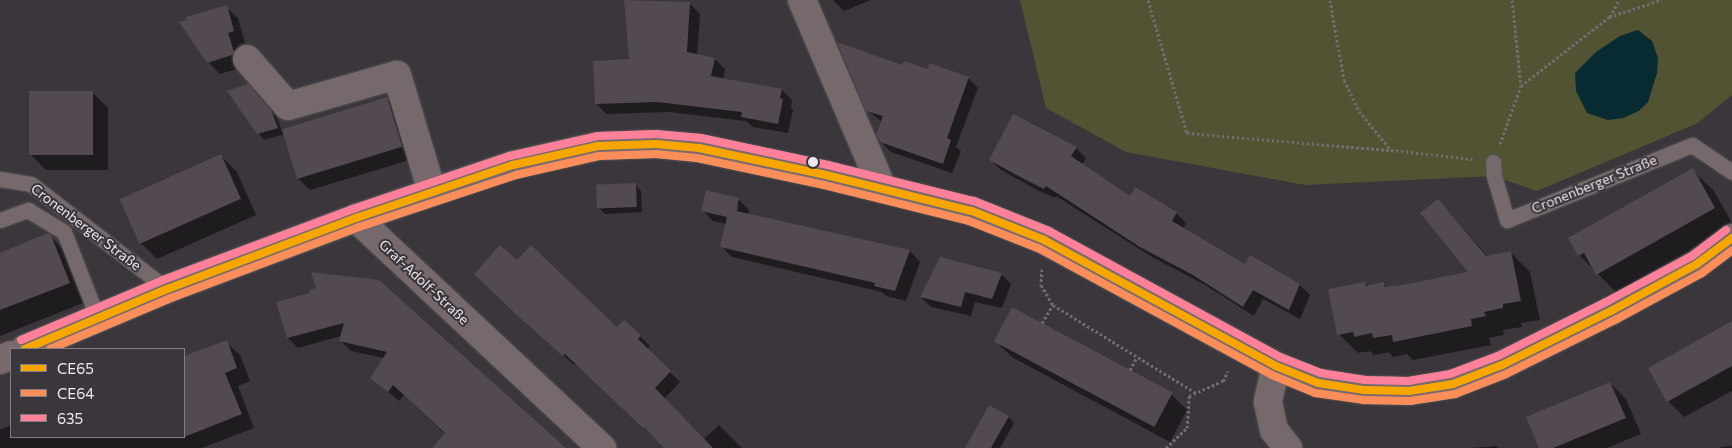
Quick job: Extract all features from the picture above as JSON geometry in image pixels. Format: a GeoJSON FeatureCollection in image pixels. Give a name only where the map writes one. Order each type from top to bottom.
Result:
{"type":"FeatureCollection","features":[{"type":"Feature","properties":{"kind":"main road"},"geometry":{"type":"LineString","coordinates":[[27,348],[167,289],[356,218],[513,165],[598,146],[656,144],[699,148],[882,188],[972,211],[1044,240],[1276,366],[1318,383],[1364,390],[1410,391],[1453,384],[1502,365],[1611,311],[1697,264],[1732,238]]}},
{"type":"Feature","properties":{"kind":"street"},"geometry":{"type":"LineString","coordinates":[[802,0],[882,188]]}},
{"type":"Feature","properties":{"kind":"street"},"geometry":{"type":"LineString","coordinates":[[247,59],[288,106],[397,75],[432,192]]}},
{"type":"Feature","properties":{"kind":"street","name":"Graf-Adolf-Straße"},"geometry":{"type":"LineString","coordinates":[[356,218],[602,448]]}},
{"type":"Feature","properties":{"kind":"street"},"geometry":{"type":"LineString","coordinates":[[1276,366],[1268,402],[1274,430],[1288,448]]}},
{"type":"Feature","properties":{"kind":"lane","name":"Cronenberger Straße"},"geometry":{"type":"LineString","coordinates":[[1493,162],[1494,176],[1507,220],[1692,145],[1732,172]]}},
{"type":"Feature","properties":{"kind":"lane","name":"Cronenberger Straße"},"geometry":{"type":"LineString","coordinates":[[0,179],[31,184],[167,289]]}},
{"type":"Feature","properties":{"kind":"lane"},"geometry":{"type":"LineString","coordinates":[[0,220],[28,210],[64,232],[98,318]]}},
{"type":"Feature","properties":{"kind":"path"},"geometry":{"type":"LineString","coordinates":[[1148,0],[1187,133],[1391,150],[1493,162],[1521,86],[1512,0]]}},
{"type":"Feature","properties":{"kind":"path"},"geometry":{"type":"LineString","coordinates":[[1330,0],[1344,80],[1359,111],[1391,150]]}},
{"type":"Feature","properties":{"kind":"path"},"geometry":{"type":"LineString","coordinates":[[1609,17],[1619,0]]}},
{"type":"Feature","properties":{"kind":"path"},"geometry":{"type":"LineString","coordinates":[[1521,86],[1609,17],[1661,0]]}},
{"type":"Feature","properties":{"kind":"path"},"geometry":{"type":"LineString","coordinates":[[1041,285],[1053,305],[1196,393]]}},
{"type":"Feature","properties":{"kind":"path"},"geometry":{"type":"LineString","coordinates":[[1042,324],[1053,305]]}},
{"type":"Feature","properties":{"kind":"path"},"geometry":{"type":"LineString","coordinates":[[1166,448],[1187,428],[1189,396],[1223,381],[1238,344]]}},
{"type":"Feature","properties":{"kind":"path"},"geometry":{"type":"LineString","coordinates":[[1130,370],[1137,357]]}},
{"type":"Feature","properties":{"kind":"green space"},"geometry":{"type":"Polygon","coordinates":[[[1020,0],[1732,0],[1732,95],[1698,123],[1537,191],[1494,176],[1305,185],[1126,152],[1046,108],[1020,0]]]}},
{"type":"Feature","properties":{"kind":"water"},"geometry":{"type":"Polygon","coordinates":[[[1638,30],[1652,41],[1658,58],[1657,73],[1648,102],[1639,111],[1623,118],[1608,120],[1587,113],[1576,91],[1575,73],[1596,52],[1620,36],[1638,30]]]}},
{"type":"Feature","properties":{"kind":"building"},"geometry":{"type":"Polygon","coordinates":[[[624,0],[690,2],[687,52],[715,58],[711,76],[782,89],[780,98],[783,99],[778,124],[741,117],[742,112],[657,102],[595,104],[593,61],[629,59],[624,0]]]}},
{"type":"Feature","properties":{"kind":"building"},"geometry":{"type":"Polygon","coordinates":[[[227,5],[234,31],[228,33],[234,52],[232,55],[207,63],[179,22],[187,20],[186,17],[227,5]]]}},
{"type":"Feature","properties":{"kind":"building"},"geometry":{"type":"Polygon","coordinates":[[[837,42],[902,65],[904,61],[928,69],[929,63],[969,77],[947,138],[951,140],[943,164],[880,142],[876,135],[883,116],[866,111],[837,42]]]}},
{"type":"Feature","properties":{"kind":"building"},"geometry":{"type":"Polygon","coordinates":[[[248,84],[271,110],[278,128],[257,134],[227,91],[248,84]]]}},
{"type":"Feature","properties":{"kind":"building"},"geometry":{"type":"Polygon","coordinates":[[[29,91],[93,91],[93,155],[29,155],[29,91]]]}},
{"type":"Feature","properties":{"kind":"building"},"geometry":{"type":"Polygon","coordinates":[[[387,97],[402,147],[297,179],[282,129],[387,97]]]}},
{"type":"Feature","properties":{"kind":"building"},"geometry":{"type":"Polygon","coordinates":[[[1013,114],[1077,147],[1071,156],[1130,196],[1135,187],[1177,212],[1172,221],[1245,264],[1250,255],[1300,284],[1289,310],[1253,290],[1243,307],[1193,275],[1140,247],[1046,186],[1044,189],[989,160],[1013,114]]]}},
{"type":"Feature","properties":{"kind":"building"},"geometry":{"type":"Polygon","coordinates":[[[221,154],[241,199],[140,244],[120,199],[221,154]]]}},
{"type":"Feature","properties":{"kind":"building"},"geometry":{"type":"Polygon","coordinates":[[[1693,168],[1715,208],[1596,275],[1584,253],[1578,256],[1568,238],[1693,168]]]}},
{"type":"Feature","properties":{"kind":"building"},"geometry":{"type":"Polygon","coordinates":[[[636,183],[637,207],[597,208],[596,184],[636,183]]]}},
{"type":"Feature","properties":{"kind":"building"},"geometry":{"type":"Polygon","coordinates":[[[706,190],[739,198],[736,211],[910,250],[895,291],[874,286],[875,283],[720,247],[727,217],[701,211],[706,190]]]}},
{"type":"Feature","properties":{"kind":"building"},"geometry":{"type":"Polygon","coordinates":[[[1438,199],[1486,256],[1511,251],[1521,301],[1503,304],[1503,308],[1484,312],[1486,316],[1471,319],[1472,326],[1393,342],[1392,335],[1373,338],[1372,333],[1354,337],[1353,332],[1337,335],[1328,289],[1365,282],[1366,286],[1384,282],[1385,287],[1402,285],[1468,272],[1420,213],[1438,199]]]}},
{"type":"Feature","properties":{"kind":"building"},"geometry":{"type":"Polygon","coordinates":[[[48,233],[51,235],[70,283],[0,310],[0,253],[48,233]]]}},
{"type":"Feature","properties":{"kind":"building"},"geometry":{"type":"Polygon","coordinates":[[[500,245],[517,260],[531,245],[617,327],[624,320],[641,335],[638,339],[671,371],[655,388],[713,448],[664,448],[565,354],[563,356],[519,317],[474,274],[500,245]]]}},
{"type":"Feature","properties":{"kind":"building"},"geometry":{"type":"Polygon","coordinates":[[[940,257],[1002,273],[992,299],[965,292],[961,307],[920,297],[940,257]]]}},
{"type":"Feature","properties":{"kind":"building"},"geometry":{"type":"Polygon","coordinates":[[[311,272],[379,280],[566,448],[432,448],[445,433],[393,385],[388,392],[370,378],[387,352],[339,341],[344,323],[287,338],[276,302],[310,293],[309,290],[316,288],[311,272]]]}},
{"type":"Feature","properties":{"kind":"building"},"geometry":{"type":"Polygon","coordinates":[[[1012,307],[1173,392],[1154,427],[994,341],[1012,307]]]}},
{"type":"Feature","properties":{"kind":"building"},"geometry":{"type":"Polygon","coordinates":[[[1732,321],[1732,366],[1667,402],[1648,368],[1732,321]]]}},
{"type":"Feature","properties":{"kind":"building"},"geometry":{"type":"Polygon","coordinates":[[[227,340],[237,368],[225,373],[242,414],[185,437],[185,356],[227,340]]]}},
{"type":"Feature","properties":{"kind":"building"},"geometry":{"type":"Polygon","coordinates":[[[1610,382],[1626,418],[1553,448],[1539,448],[1526,417],[1610,382]]]}},
{"type":"Feature","properties":{"kind":"building"},"geometry":{"type":"Polygon","coordinates":[[[989,405],[1009,416],[991,448],[965,448],[989,405]]]}},
{"type":"Feature","properties":{"kind":"transit line","name":"635"},"geometry":{"type":"LineString","coordinates":[[21,340],[163,280],[353,209],[510,156],[598,136],[656,134],[701,138],[828,165],[974,201],[1049,231],[1280,357],[1321,373],[1365,380],[1408,381],[1450,374],[1498,356],[1692,256],[1726,230]]}},
{"type":"Feature","properties":{"kind":"transit line","name":"CE65"},"geometry":{"type":"LineString","coordinates":[[27,348],[167,289],[356,218],[513,165],[598,146],[656,144],[699,148],[826,175],[972,211],[1044,240],[1276,366],[1318,383],[1364,390],[1409,391],[1453,384],[1502,365],[1611,311],[1697,264],[1732,238]]}},
{"type":"Feature","properties":{"kind":"transit line","name":"CE64"},"geometry":{"type":"LineString","coordinates":[[52,348],[171,298],[359,227],[516,175],[599,156],[656,154],[697,158],[824,185],[969,221],[1040,249],[1272,375],[1315,393],[1364,400],[1410,401],[1455,394],[1506,374],[1615,320],[1702,273],[1732,250]]}}]}
